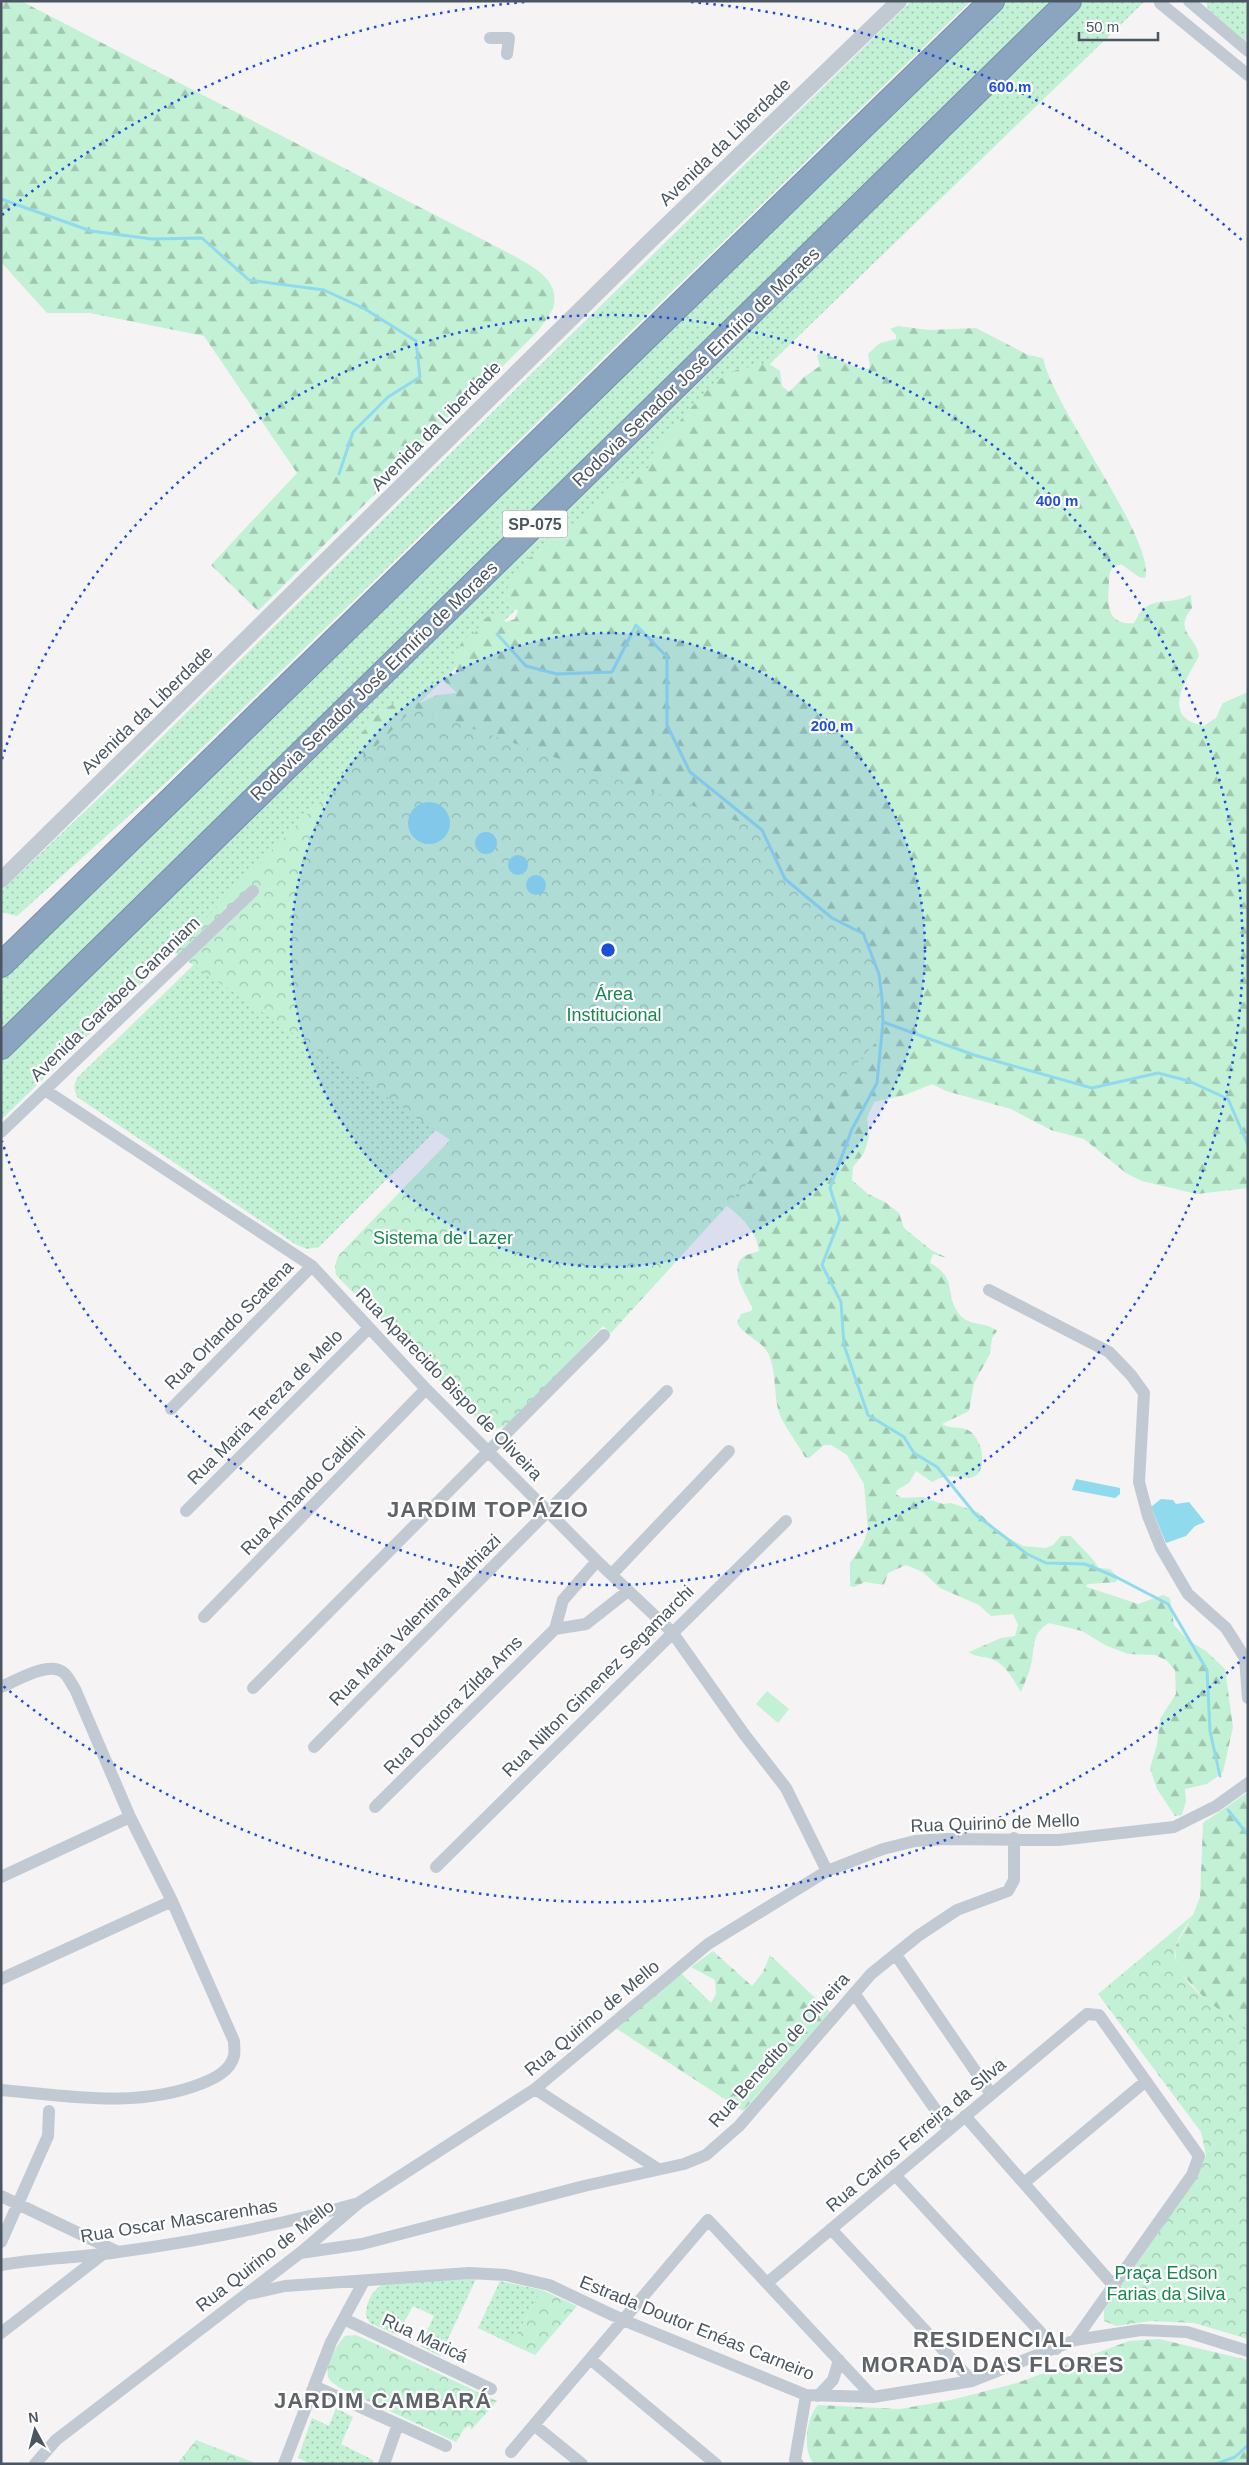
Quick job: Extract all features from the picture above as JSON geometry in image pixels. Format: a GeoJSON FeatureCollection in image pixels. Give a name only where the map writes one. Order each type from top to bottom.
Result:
{"type":"FeatureCollection","features":[{"type":"Feature","properties":{"kind":"highway","name":"SP-075"},"geometry":{"type":"LineString","coordinates":[[1,965],[992,1]]}},
{"type":"Feature","properties":{"kind":"highway","name":"Rodovia Senador José Ermírio de Moraes"},"geometry":{"type":"LineString","coordinates":[[1,1047],[1069,1]]}},
{"type":"Feature","properties":{"kind":"street","name":"Avenida da Liberdade"},"geometry":{"type":"LineString","coordinates":[[1,880],[217,670],[648,244],[899,1]]}},
{"type":"Feature","properties":{"kind":"street"},"geometry":{"type":"LineString","coordinates":[[1189,1],[1248,51]]}},
{"type":"Feature","properties":{"kind":"street"},"geometry":{"type":"LineString","coordinates":[[1161,2],[1248,75]]}},
{"type":"Feature","properties":{"kind":"street"},"geometry":{"type":"LineString","coordinates":[[490,38],[509,38],[507,54]]}},
{"type":"Feature","properties":{"kind":"street","name":"Avenida Garabed Gananiam"},"geometry":{"type":"LineString","coordinates":[[1,1132],[253,891]]}},
{"type":"Feature","properties":{"kind":"street","name":"Rua Aparecido Bispo de Oliveira"},"geometry":{"type":"LineString","coordinates":[[45,1090],[312,1266],[426,1389],[489,1450],[597,1562],[672,1632],[744,1734],[786,1788],[827,1871]]}},
{"type":"Feature","properties":{"kind":"street","name":"Rua Orlando Scatena"},"geometry":{"type":"LineString","coordinates":[[171,1409],[312,1266]]}},
{"type":"Feature","properties":{"kind":"street"},"geometry":{"type":"LineString","coordinates":[[990,1290],[1109,1352],[1131,1375],[1144,1393],[1139,1482],[1148,1516],[1160,1548],[1188,1594],[1226,1628],[1244,1658],[1248,1698]]}},
{"type":"Feature","properties":{"kind":"street","name":"Rua Maria Tereza de Melo"},"geometry":{"type":"LineString","coordinates":[[186,1511],[369,1328]]}},
{"type":"Feature","properties":{"kind":"street"},"geometry":{"type":"LineString","coordinates":[[253,1688],[604,1335]]}},
{"type":"Feature","properties":{"kind":"street","name":"Rua Armando Caldini"},"geometry":{"type":"LineString","coordinates":[[204,1616],[426,1389]]}},
{"type":"Feature","properties":{"kind":"street","name":"Rua Maria Valentina Mathiazi"},"geometry":{"type":"LineString","coordinates":[[314,1746],[667,1391]]}},
{"type":"Feature","properties":{"kind":"street"},"geometry":{"type":"LineString","coordinates":[[612,1574],[729,1451]]}},
{"type":"Feature","properties":{"kind":"street","name":"Rua Nilton Gimenez Segamarchi"},"geometry":{"type":"LineString","coordinates":[[436,1867],[786,1521]]}},
{"type":"Feature","properties":{"kind":"street","name":"Rua Doutora Zilda Arns"},"geometry":{"type":"LineString","coordinates":[[375,1807],[555,1629],[563,1600],[597,1562]]}},
{"type":"Feature","properties":{"kind":"street"},"geometry":{"type":"LineString","coordinates":[[555,1629],[586,1624],[628,1591]]}},
{"type":"Feature","properties":{"kind":"street"},"geometry":{"type":"LineString","coordinates":[[1,1687],[40,1670],[53,1669],[64,1672],[75,1689],[130,1817],[172,1901],[234,2041],[234,2056],[228,2068],[216,2077],[192,2087],[153,2097],[97,2099],[1,2090]]}},
{"type":"Feature","properties":{"kind":"street","name":"Rua Quirino de Mello"},"geometry":{"type":"LineString","coordinates":[[35,2464],[56,2440],[300,2253],[360,2202],[535,2088],[708,1944],[827,1871],[883,1849],[915,1841],[1014,1838],[1059,1840],[1174,1826],[1216,1806],[1248,1783]]}},
{"type":"Feature","properties":{"kind":"street"},"geometry":{"type":"LineString","coordinates":[[1,1877],[130,1817]]}},
{"type":"Feature","properties":{"kind":"street","name":"Rua Benedito de Oliveira"},"geometry":{"type":"LineString","coordinates":[[300,2253],[362,2244],[684,2164],[706,2155],[739,2126],[871,1974],[918,1936],[957,1910],[1008,1891],[1014,1880],[1014,1838]]}},
{"type":"Feature","properties":{"kind":"street"},"geometry":{"type":"LineString","coordinates":[[1,1979],[172,1901]]}},
{"type":"Feature","properties":{"kind":"street"},"geometry":{"type":"LineString","coordinates":[[896,1955],[991,2094]]}},
{"type":"Feature","properties":{"kind":"street"},"geometry":{"type":"LineString","coordinates":[[854,1993],[950,2129]]}},
{"type":"Feature","properties":{"kind":"street","name":"Rua Carlos Ferreira da SIlva"},"geometry":{"type":"LineString","coordinates":[[767,2282],[1087,2014],[1099,2015],[1146,2081]]}},
{"type":"Feature","properties":{"kind":"street"},"geometry":{"type":"LineString","coordinates":[[1024,2183],[1146,2081],[1199,2156],[1192,2174],[1075,2340]]}},
{"type":"Feature","properties":{"kind":"street"},"geometry":{"type":"LineString","coordinates":[[535,2088],[658,2169]]}},
{"type":"Feature","properties":{"kind":"street"},"geometry":{"type":"LineString","coordinates":[[1,2242],[19,2206],[48,2136],[50,2111]]}},
{"type":"Feature","properties":{"kind":"street"},"geometry":{"type":"LineString","coordinates":[[965,2116],[1113,2285]]}},
{"type":"Feature","properties":{"kind":"street"},"geometry":{"type":"LineString","coordinates":[[895,2174],[1056,2349]]}},
{"type":"Feature","properties":{"kind":"street"},"geometry":{"type":"LineString","coordinates":[[1,2196],[118,2252]]}},
{"type":"Feature","properties":{"kind":"street","name":"Rua Oscar Mascarenhas"},"geometry":{"type":"LineString","coordinates":[[1,2265],[118,2252],[252,2228],[360,2202]]}},
{"type":"Feature","properties":{"kind":"street"},"geometry":{"type":"LineString","coordinates":[[512,2452],[708,2220],[873,2397]]}},
{"type":"Feature","properties":{"kind":"street"},"geometry":{"type":"LineString","coordinates":[[831,2229],[972,2381]]}},
{"type":"Feature","properties":{"kind":"street"},"geometry":{"type":"LineString","coordinates":[[1,2333],[103,2254]]}},
{"type":"Feature","properties":{"kind":"street","name":"Estrada Doutor Enéas Carneiro"},"geometry":{"type":"LineString","coordinates":[[245,2295],[285,2286],[469,2273],[506,2275],[550,2285],[623,2320],[812,2396],[873,2397],[972,2381],[1075,2340],[1141,2330],[1187,2332],[1248,2351]]}},
{"type":"Feature","properties":{"kind":"street"},"geometry":{"type":"LineString","coordinates":[[284,2464],[331,2342],[364,2281]]}},
{"type":"Feature","properties":{"kind":"street","name":"Rua Maricá"},"geometry":{"type":"LineString","coordinates":[[344,2319],[490,2389]]}},
{"type":"Feature","properties":{"kind":"street"},"geometry":{"type":"LineString","coordinates":[[590,2359],[716,2464]]}},
{"type":"Feature","properties":{"kind":"street"},"geometry":{"type":"LineString","coordinates":[[798,2464],[794,2460],[812,2396],[833,2380],[839,2360]]}},
{"type":"Feature","properties":{"kind":"street"},"geometry":{"type":"LineString","coordinates":[[314,2386],[446,2446]]}},
{"type":"Feature","properties":{"kind":"street"},"geometry":{"type":"LineString","coordinates":[[384,2464],[398,2424]]}},
{"type":"Feature","properties":{"kind":"street"},"geometry":{"type":"LineString","coordinates":[[534,2425],[582,2464]]}},
{"type":"Feature","properties":{"kind":"green space"},"geometry":{"type":"Polygon","coordinates":[[[1,1],[21,1],[518,258],[539,271],[550,283],[553,290],[552,310],[539,330],[258,611],[211,565],[297,473],[204,336],[90,313],[47,313],[1,262],[1,1]]]}},
{"type":"Feature","properties":{"kind":"green space"},"geometry":{"type":"Polygon","coordinates":[[[911,1],[971,1],[169,780],[17,916],[1,912],[1,891],[122,776],[911,1]]]}},
{"type":"Feature","properties":{"kind":"green space"},"geometry":{"type":"Polygon","coordinates":[[[999,1],[1055,1],[1,1033],[1,974],[999,1]]]}},
{"type":"Feature","properties":{"kind":"green space"},"geometry":{"type":"Polygon","coordinates":[[[1085,1],[1145,1],[414,708],[174,952],[1,1120],[1,1060],[1085,1]]]}},
{"type":"Feature","properties":{"kind":"green space"},"geometry":{"type":"Polygon","coordinates":[[[1206,1],[1248,1],[1248,43],[1208,9],[1206,1]]]}},
{"type":"Feature","properties":{"kind":"green space"},"geometry":{"type":"Polygon","coordinates":[[[898,326],[929,330],[976,328],[1028,355],[1043,358],[1051,380],[1065,408],[1136,535],[1144,560],[1145,578],[1139,577],[1121,564],[1111,570],[1108,599],[1114,617],[1118,621],[1134,623],[1145,607],[1158,602],[1181,599],[1191,595],[1192,608],[1187,616],[1185,628],[1199,656],[1182,689],[1179,706],[1182,714],[1190,721],[1203,726],[1216,718],[1223,703],[1248,692],[1248,1188],[1197,1194],[1142,1181],[1126,1173],[1084,1139],[1051,1130],[1011,1109],[946,1091],[932,1084],[905,1095],[874,1102],[867,1118],[869,1137],[864,1153],[853,1167],[852,1180],[868,1194],[885,1202],[899,1213],[904,1228],[931,1250],[947,1258],[933,1254],[930,1263],[939,1269],[948,1280],[954,1306],[959,1314],[968,1321],[988,1326],[997,1331],[992,1338],[990,1354],[974,1383],[969,1411],[942,1424],[968,1430],[975,1437],[982,1453],[979,1473],[969,1478],[942,1477],[932,1482],[916,1471],[909,1483],[897,1490],[896,1494],[902,1498],[922,1497],[943,1504],[951,1503],[978,1512],[1001,1534],[1023,1546],[1046,1548],[1053,1545],[1061,1536],[1071,1536],[1099,1568],[1110,1569],[1118,1577],[1116,1582],[1089,1584],[1086,1585],[1087,1587],[1138,1604],[1163,1595],[1170,1598],[1174,1625],[1188,1640],[1206,1651],[1225,1669],[1233,1727],[1223,1772],[1207,1784],[1185,1789],[1186,1801],[1182,1815],[1175,1816],[1157,1789],[1150,1768],[1157,1745],[1160,1719],[1176,1694],[1175,1670],[1166,1660],[1155,1655],[1128,1654],[1105,1645],[1082,1631],[1049,1623],[1036,1636],[1030,1668],[1021,1692],[1008,1671],[999,1663],[969,1652],[1001,1638],[1015,1636],[1018,1625],[1013,1614],[991,1616],[979,1605],[940,1588],[923,1572],[906,1565],[888,1573],[884,1585],[865,1582],[854,1587],[850,1586],[850,1563],[863,1544],[868,1530],[864,1484],[847,1455],[831,1445],[824,1445],[809,1458],[805,1457],[778,1409],[773,1369],[769,1355],[737,1323],[741,1314],[751,1311],[753,1308],[744,1291],[737,1271],[738,1264],[742,1258],[759,1251],[753,1233],[741,1218],[725,1204],[709,1194],[363,764],[364,750],[359,742],[360,735],[379,713],[396,702],[404,700],[420,703],[437,695],[457,693],[444,681],[443,675],[458,674],[453,657],[464,639],[475,633],[484,619],[496,613],[506,622],[515,619],[518,611],[504,595],[512,580],[528,559],[556,539],[610,489],[651,466],[654,448],[670,434],[686,413],[716,381],[736,370],[768,363],[780,371],[782,386],[789,392],[804,377],[820,366],[817,356],[820,352],[858,368],[869,369],[868,354],[880,343],[896,339],[896,335],[890,329],[898,326]]]}},
{"type":"Feature","properties":{"kind":"green space","name":"Área Institucional"},"geometry":{"type":"Polygon","coordinates":[[[414,708],[762,830],[785,879],[832,918],[863,933],[877,972],[881,999],[881,1026],[878,1040],[611,1333],[603,1326],[515,1419],[505,1426],[495,1429],[487,1429],[336,1275],[335,1266],[338,1256],[450,1140],[174,952],[263,859],[414,708]]]}},
{"type":"Feature","properties":{"kind":"green space"},"geometry":{"type":"Polygon","coordinates":[[[278,883],[490,1068],[436,1130],[319,1247],[307,1249],[295,1244],[77,1097],[74,1087],[78,1077],[278,883]]]}},
{"type":"Feature","properties":{"kind":"green space"},"geometry":{"type":"Polygon","coordinates":[[[767,1691],[789,1709],[778,1723],[756,1704],[767,1691]]]}},
{"type":"Feature","properties":{"kind":"green space"},"geometry":{"type":"Polygon","coordinates":[[[1248,1792],[1248,2032],[1210,2004],[1177,1969],[1175,1947],[1193,1915],[1200,1897],[1203,1823],[1248,1792]]]}},
{"type":"Feature","properties":{"kind":"green space","name":"Praça Edson Farias da Silva"},"geometry":{"type":"Polygon","coordinates":[[[1193,1915],[1176,1945],[1176,1962],[1182,1974],[1202,1996],[1248,2032],[1248,2339],[1194,2323],[1151,2321],[1116,2326],[1104,2321],[1104,2310],[1195,2180],[1206,2155],[1201,2132],[1098,1994],[1193,1915]]]}},
{"type":"Feature","properties":{"kind":"green space"},"geometry":{"type":"Polygon","coordinates":[[[713,1951],[752,1986],[763,1972],[770,1955],[830,2012],[743,2111],[614,2027],[681,1973],[711,2003],[716,1994],[715,1980],[691,1967],[713,1951]]]}},
{"type":"Feature","properties":{"kind":"green space"},"geometry":{"type":"Polygon","coordinates":[[[476,2279],[440,2356],[420,2346],[434,2316],[413,2306],[397,2335],[370,2323],[366,2316],[369,2299],[385,2283],[391,2281],[476,2279]]]}},
{"type":"Feature","properties":{"kind":"green space"},"geometry":{"type":"Polygon","coordinates":[[[500,2281],[542,2290],[511,2344],[478,2328],[500,2281]]]}},
{"type":"Feature","properties":{"kind":"green space"},"geometry":{"type":"Polygon","coordinates":[[[542,2290],[577,2306],[535,2355],[511,2344],[542,2290]]]}},
{"type":"Feature","properties":{"kind":"green space"},"geometry":{"type":"Polygon","coordinates":[[[356,2335],[497,2401],[471,2430],[470,2425],[464,2429],[456,2442],[338,2387],[329,2379],[329,2362],[338,2344],[345,2336],[356,2335]]]}},
{"type":"Feature","properties":{"kind":"green space"},"geometry":{"type":"Polygon","coordinates":[[[1159,2339],[1248,2360],[1248,2464],[814,2464],[810,2458],[807,2443],[808,2426],[818,2405],[900,2409],[951,2400],[1017,2383],[1129,2341],[1159,2339]]]}},
{"type":"Feature","properties":{"kind":"green space"},"geometry":{"type":"Polygon","coordinates":[[[336,2408],[353,2417],[341,2444],[373,2460],[372,2464],[311,2464],[298,2458],[312,2418],[329,2426],[336,2408]]]}},
{"type":"Feature","properties":{"kind":"green space"},"geometry":{"type":"Polygon","coordinates":[[[196,2440],[258,2464],[177,2464],[196,2440]]]}},
{"type":"Feature","properties":{"kind":"water"},"geometry":{"type":"Polygon","coordinates":[[[429,802],[444,808],[450,823],[444,838],[429,844],[414,838],[408,823],[414,808],[429,802]]]}},
{"type":"Feature","properties":{"kind":"water"},"geometry":{"type":"Polygon","coordinates":[[[486,832],[494,835],[497,843],[494,851],[486,854],[478,851],[475,843],[478,835],[486,832]]]}},
{"type":"Feature","properties":{"kind":"water"},"geometry":{"type":"Polygon","coordinates":[[[518,855],[525,858],[528,865],[525,872],[518,875],[511,872],[508,865],[511,858],[518,855]]]}},
{"type":"Feature","properties":{"kind":"water"},"geometry":{"type":"Polygon","coordinates":[[[536,875],[543,878],[546,885],[543,892],[536,895],[529,892],[526,885],[529,878],[536,875]]]}},
{"type":"Feature","properties":{"kind":"water"},"geometry":{"type":"Polygon","coordinates":[[[1076,1479],[1120,1488],[1120,1494],[1115,1498],[1072,1490],[1076,1479]]]}},
{"type":"Feature","properties":{"kind":"water"},"geometry":{"type":"Polygon","coordinates":[[[1161,1499],[1173,1500],[1176,1504],[1189,1502],[1205,1522],[1195,1526],[1186,1536],[1166,1543],[1151,1507],[1161,1499]]]}},
{"type":"Feature","properties":{"kind":"waterway"},"geometry":{"type":"LineString","coordinates":[[1,199],[91,231],[152,239],[202,238],[249,280],[324,290],[365,309],[416,341],[420,377],[388,397],[353,432],[339,474]]}},
{"type":"Feature","properties":{"kind":"waterway"},"geometry":{"type":"LineString","coordinates":[[497,634],[526,666],[557,674],[612,672],[636,625],[667,657],[667,725],[690,772],[762,830],[785,879],[832,918],[864,934]]}},
{"type":"Feature","properties":{"kind":"waterway"},"geometry":{"type":"LineString","coordinates":[[863,933],[879,974],[882,998],[883,1022],[877,1083],[852,1129],[830,1188],[840,1219],[822,1265],[841,1302],[844,1345],[868,1415],[904,1437],[914,1453],[937,1467],[975,1514],[1027,1554],[1046,1563],[1085,1564],[1116,1577],[1168,1604],[1207,1670],[1210,1731],[1220,1776]]}},
{"type":"Feature","properties":{"kind":"waterway"},"geometry":{"type":"LineString","coordinates":[[883,1022],[974,1055],[1092,1088],[1158,1073],[1189,1081],[1228,1099],[1248,1145]]}},
{"type":"Feature","properties":{"kind":"waterway"},"geometry":{"type":"LineString","coordinates":[[1228,1810],[1248,1835]]}},
{"type":"Feature","properties":{"kind":"waterway"},"geometry":{"type":"LineString","coordinates":[[1216,2464],[1235,2457],[1248,2445]]}},
{"type":"Feature","properties":{"kind":"district","name":"JARDIM TOPÁZIO"},"geometry":{"type":"Point","coordinates":[488,1509]}},
{"type":"Feature","properties":{"kind":"district","name":"RESIDENCIAL MORADA DAS FLORES"},"geometry":{"type":"Point","coordinates":[993,2352]}},
{"type":"Feature","properties":{"kind":"district","name":"JARDIM CAMBARÁ"},"geometry":{"type":"Point","coordinates":[383,2400]}},
{"type":"Feature","properties":{"kind":"park label","name":"Sistema de Lazer"},"geometry":{"type":"Point","coordinates":[443,1238]}}]}
